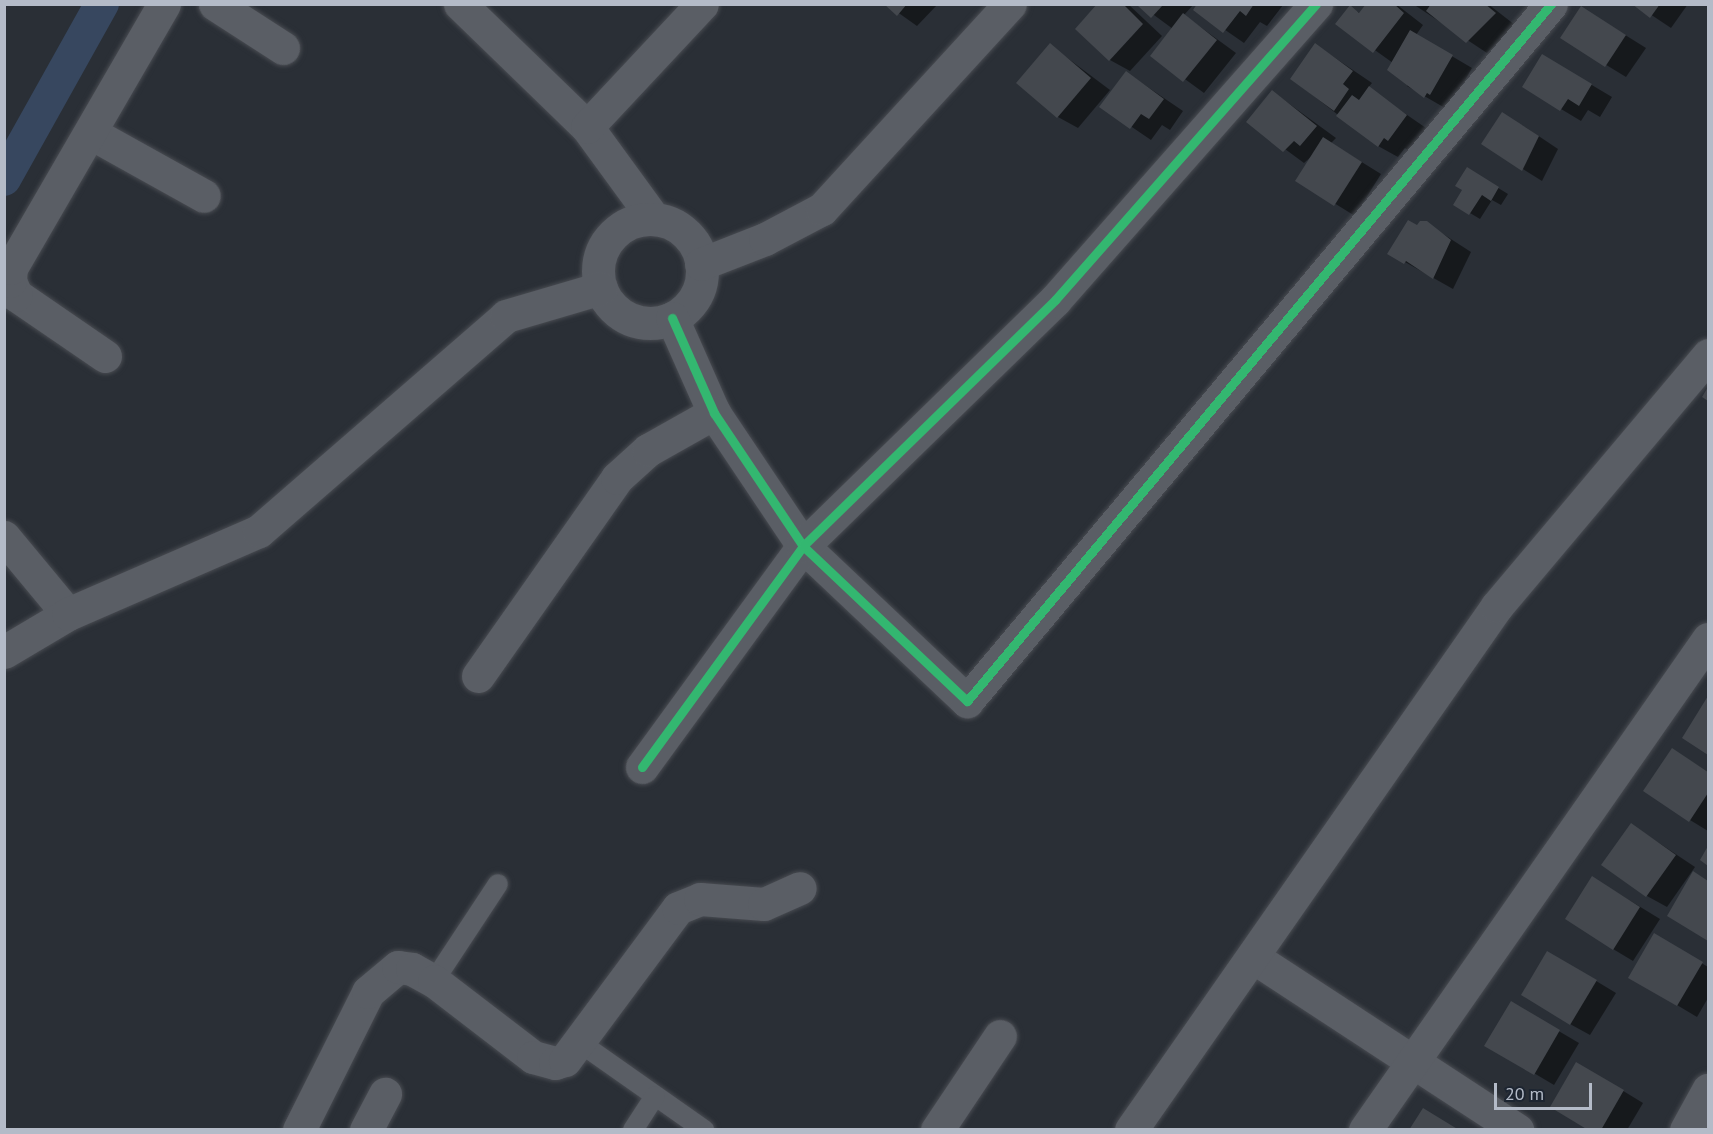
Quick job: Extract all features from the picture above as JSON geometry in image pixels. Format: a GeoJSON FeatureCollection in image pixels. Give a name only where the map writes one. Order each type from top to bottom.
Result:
{"type":"FeatureCollection","features":[{"type":"Feature","properties":{"kind":"street"},"geometry":{"type":"LineString","coordinates":[[105,356],[16,295],[10,281],[11,268],[164,4]]}},
{"type":"Feature","properties":{"kind":"street"},"geometry":{"type":"LineString","coordinates":[[460,4],[587,127],[654,219]]}},
{"type":"Feature","properties":{"kind":"street"},"geometry":{"type":"LineString","coordinates":[[587,127],[702,4]]}},
{"type":"Feature","properties":{"kind":"street"},"geometry":{"type":"LineString","coordinates":[[701,264],[765,239],[822,208],[1010,4]]}},
{"type":"Feature","properties":{"kind":"street"},"geometry":{"type":"LineString","coordinates":[[642,766],[803,546],[1055,300],[1316,4]]}},
{"type":"Feature","properties":{"kind":"street"},"geometry":{"type":"LineString","coordinates":[[672,318],[714,413],[803,546],[967,701],[1551,4]]}},
{"type":"Feature","properties":{"kind":"street"},"geometry":{"type":"LineString","coordinates":[[232,9],[283,48]]}},
{"type":"Feature","properties":{"kind":"street"},"geometry":{"type":"LineString","coordinates":[[91,133],[204,196]]}},
{"type":"Feature","properties":{"kind":"street"},"geometry":{"type":"LineString","coordinates":[[654,219],[685,233],[696,247],[701,264],[695,296],[672,318],[646,322],[622,315],[608,303],[600,288],[600,254],[609,239],[637,220],[654,219]]}},
{"type":"Feature","properties":{"kind":"street"},"geometry":{"type":"LineString","coordinates":[[4,652],[68,614],[260,531],[506,316],[600,288]]}},
{"type":"Feature","properties":{"kind":"street"},"geometry":{"type":"LineString","coordinates":[[1131,1130],[1497,606],[1708,355]]}},
{"type":"Feature","properties":{"kind":"street"},"geometry":{"type":"LineString","coordinates":[[478,676],[616,478],[648,450],[714,413]]}},
{"type":"Feature","properties":{"kind":"street"},"geometry":{"type":"LineString","coordinates":[[4,537],[68,614]]}},
{"type":"Feature","properties":{"kind":"street"},"geometry":{"type":"LineString","coordinates":[[1365,1130],[1708,639]]}},
{"type":"Feature","properties":{"kind":"street"},"geometry":{"type":"LineString","coordinates":[[299,1130],[368,992],[398,967],[412,969],[434,981],[543,1063],[565,1060],[678,908],[700,899],[764,904],[800,888]]}},
{"type":"Feature","properties":{"kind":"street"},"geometry":{"type":"LineString","coordinates":[[1253,957],[1516,1130]]}},
{"type":"Feature","properties":{"kind":"street"},"geometry":{"type":"LineString","coordinates":[[937,1130],[1000,1036]]}},
{"type":"Feature","properties":{"kind":"street"},"geometry":{"type":"LineString","coordinates":[[1686,1130],[1708,1090]]}},
{"type":"Feature","properties":{"kind":"street"},"geometry":{"type":"LineString","coordinates":[[366,1130],[385,1094]]}},
{"type":"Feature","properties":{"kind":"lane"},"geometry":{"type":"LineString","coordinates":[[434,981],[498,884]]}},
{"type":"Feature","properties":{"kind":"lane"},"geometry":{"type":"LineString","coordinates":[[579,1042],[704,1130]]}},
{"type":"Feature","properties":{"kind":"lane"},"geometry":{"type":"LineString","coordinates":[[633,1130],[655,1096]]}},
{"type":"Feature","properties":{"kind":"building"},"geometry":{"type":"Polygon","coordinates":[[[884,4],[907,4],[897,16],[884,4]]]}},
{"type":"Feature","properties":{"kind":"building"},"geometry":{"type":"Polygon","coordinates":[[[1097,4],[1123,4],[1143,24],[1109,61],[1075,29],[1097,4]]]}},
{"type":"Feature","properties":{"kind":"building"},"geometry":{"type":"Polygon","coordinates":[[[1197,4],[1254,4],[1246,16],[1240,11],[1223,33],[1193,10],[1197,4]]]}},
{"type":"Feature","properties":{"kind":"building"},"geometry":{"type":"Polygon","coordinates":[[[1366,4],[1394,4],[1404,13],[1373,53],[1335,24],[1350,5],[1359,13],[1366,4]]]}},
{"type":"Feature","properties":{"kind":"building"},"geometry":{"type":"Polygon","coordinates":[[[1431,4],[1485,4],[1496,13],[1466,43],[1426,11],[1431,4]]]}},
{"type":"Feature","properties":{"kind":"building"},"geometry":{"type":"Polygon","coordinates":[[[1632,4],[1660,4],[1650,18],[1632,4]]]}},
{"type":"Feature","properties":{"kind":"building"},"geometry":{"type":"Polygon","coordinates":[[[1137,5],[1163,5],[1151,18],[1137,5]]]}},
{"type":"Feature","properties":{"kind":"building"},"geometry":{"type":"Polygon","coordinates":[[[1581,6],[1626,35],[1605,67],[1560,38],[1581,6]]]}},
{"type":"Feature","properties":{"kind":"building"},"geometry":{"type":"Polygon","coordinates":[[[1183,13],[1217,40],[1183,82],[1150,56],[1183,13]]]}},
{"type":"Feature","properties":{"kind":"building"},"geometry":{"type":"Polygon","coordinates":[[[1410,30],[1453,55],[1430,95],[1427,93],[1424,98],[1387,70],[1410,30]]]}},
{"type":"Feature","properties":{"kind":"building"},"geometry":{"type":"Polygon","coordinates":[[[1050,43],[1091,78],[1057,118],[1016,83],[1050,43]]]}},
{"type":"Feature","properties":{"kind":"building"},"geometry":{"type":"Polygon","coordinates":[[[1315,43],[1353,71],[1343,84],[1349,89],[1334,111],[1290,79],[1315,43]]]}},
{"type":"Feature","properties":{"kind":"building"},"geometry":{"type":"Polygon","coordinates":[[[1542,54],[1592,84],[1579,106],[1568,99],[1560,111],[1522,87],[1542,54]]]}},
{"type":"Feature","properties":{"kind":"building"},"geometry":{"type":"Polygon","coordinates":[[[1126,71],[1164,99],[1149,119],[1141,114],[1130,129],[1099,107],[1126,71]]]}},
{"type":"Feature","properties":{"kind":"building"},"geometry":{"type":"Polygon","coordinates":[[[1369,86],[1407,115],[1388,141],[1384,138],[1378,147],[1336,116],[1352,95],[1359,100],[1369,86]]]}},
{"type":"Feature","properties":{"kind":"building"},"geometry":{"type":"Polygon","coordinates":[[[1272,90],[1317,126],[1300,146],[1294,141],[1283,152],[1246,122],[1272,90]]]}},
{"type":"Feature","properties":{"kind":"building"},"geometry":{"type":"Polygon","coordinates":[[[1502,112],[1539,136],[1522,171],[1481,144],[1502,112]]]}},
{"type":"Feature","properties":{"kind":"building"},"geometry":{"type":"Polygon","coordinates":[[[1323,137],[1362,162],[1334,206],[1295,181],[1323,137]]]}},
{"type":"Feature","properties":{"kind":"building"},"geometry":{"type":"Polygon","coordinates":[[[1467,167],[1499,187],[1491,201],[1482,195],[1469,215],[1453,205],[1462,190],[1455,186],[1467,167]]]}},
{"type":"Feature","properties":{"kind":"building"},"geometry":{"type":"Polygon","coordinates":[[[1408,220],[1417,225],[1420,221],[1427,221],[1451,240],[1433,279],[1406,261],[1404,264],[1387,254],[1408,220]]]}},
{"type":"Feature","properties":{"kind":"building"},"geometry":{"type":"Polygon","coordinates":[[[1708,387],[1708,401],[1702,397],[1708,387]]]}},
{"type":"Feature","properties":{"kind":"building"},"geometry":{"type":"Polygon","coordinates":[[[1708,696],[1708,755],[1682,738],[1708,696]]]}},
{"type":"Feature","properties":{"kind":"building"},"geometry":{"type":"Polygon","coordinates":[[[1672,748],[1708,772],[1708,793],[1689,822],[1643,791],[1672,748]]]}},
{"type":"Feature","properties":{"kind":"building"},"geometry":{"type":"Polygon","coordinates":[[[1631,823],[1676,855],[1646,897],[1601,865],[1631,823]]]}},
{"type":"Feature","properties":{"kind":"building"},"geometry":{"type":"Polygon","coordinates":[[[1708,846],[1708,866],[1700,860],[1708,846]]]}},
{"type":"Feature","properties":{"kind":"building"},"geometry":{"type":"Polygon","coordinates":[[[1693,871],[1708,881],[1708,941],[1667,916],[1693,871]]]}},
{"type":"Feature","properties":{"kind":"building"},"geometry":{"type":"Polygon","coordinates":[[[1592,876],[1640,907],[1613,950],[1565,919],[1592,876]]]}},
{"type":"Feature","properties":{"kind":"building"},"geometry":{"type":"Polygon","coordinates":[[[1654,933],[1703,962],[1677,1006],[1628,978],[1654,933]]]}},
{"type":"Feature","properties":{"kind":"building"},"geometry":{"type":"Polygon","coordinates":[[[1547,951],[1597,980],[1570,1025],[1521,995],[1547,951]]]}},
{"type":"Feature","properties":{"kind":"building"},"geometry":{"type":"Polygon","coordinates":[[[1511,1001],[1560,1030],[1534,1075],[1484,1046],[1511,1001]]]}},
{"type":"Feature","properties":{"kind":"building"},"geometry":{"type":"Polygon","coordinates":[[[1576,1062],[1624,1090],[1601,1130],[1588,1130],[1550,1107],[1576,1062]]]}},
{"type":"Feature","properties":{"kind":"building"},"geometry":{"type":"Polygon","coordinates":[[[1423,1108],[1459,1130],[1409,1130],[1423,1108]]]}},
{"type":"Feature","properties":{"kind":"waterway"},"geometry":{"type":"LineString","coordinates":[[4,179],[102,4]]}},
{"type":"Feature","properties":{"kind":"cycle path"},"geometry":{"type":"LineString","coordinates":[[642,767],[803,546],[1055,300],[1316,4]]}},
{"type":"Feature","properties":{"kind":"cycle path"},"geometry":{"type":"LineString","coordinates":[[672,318],[714,413],[803,546],[967,701],[1551,4]]}}]}
